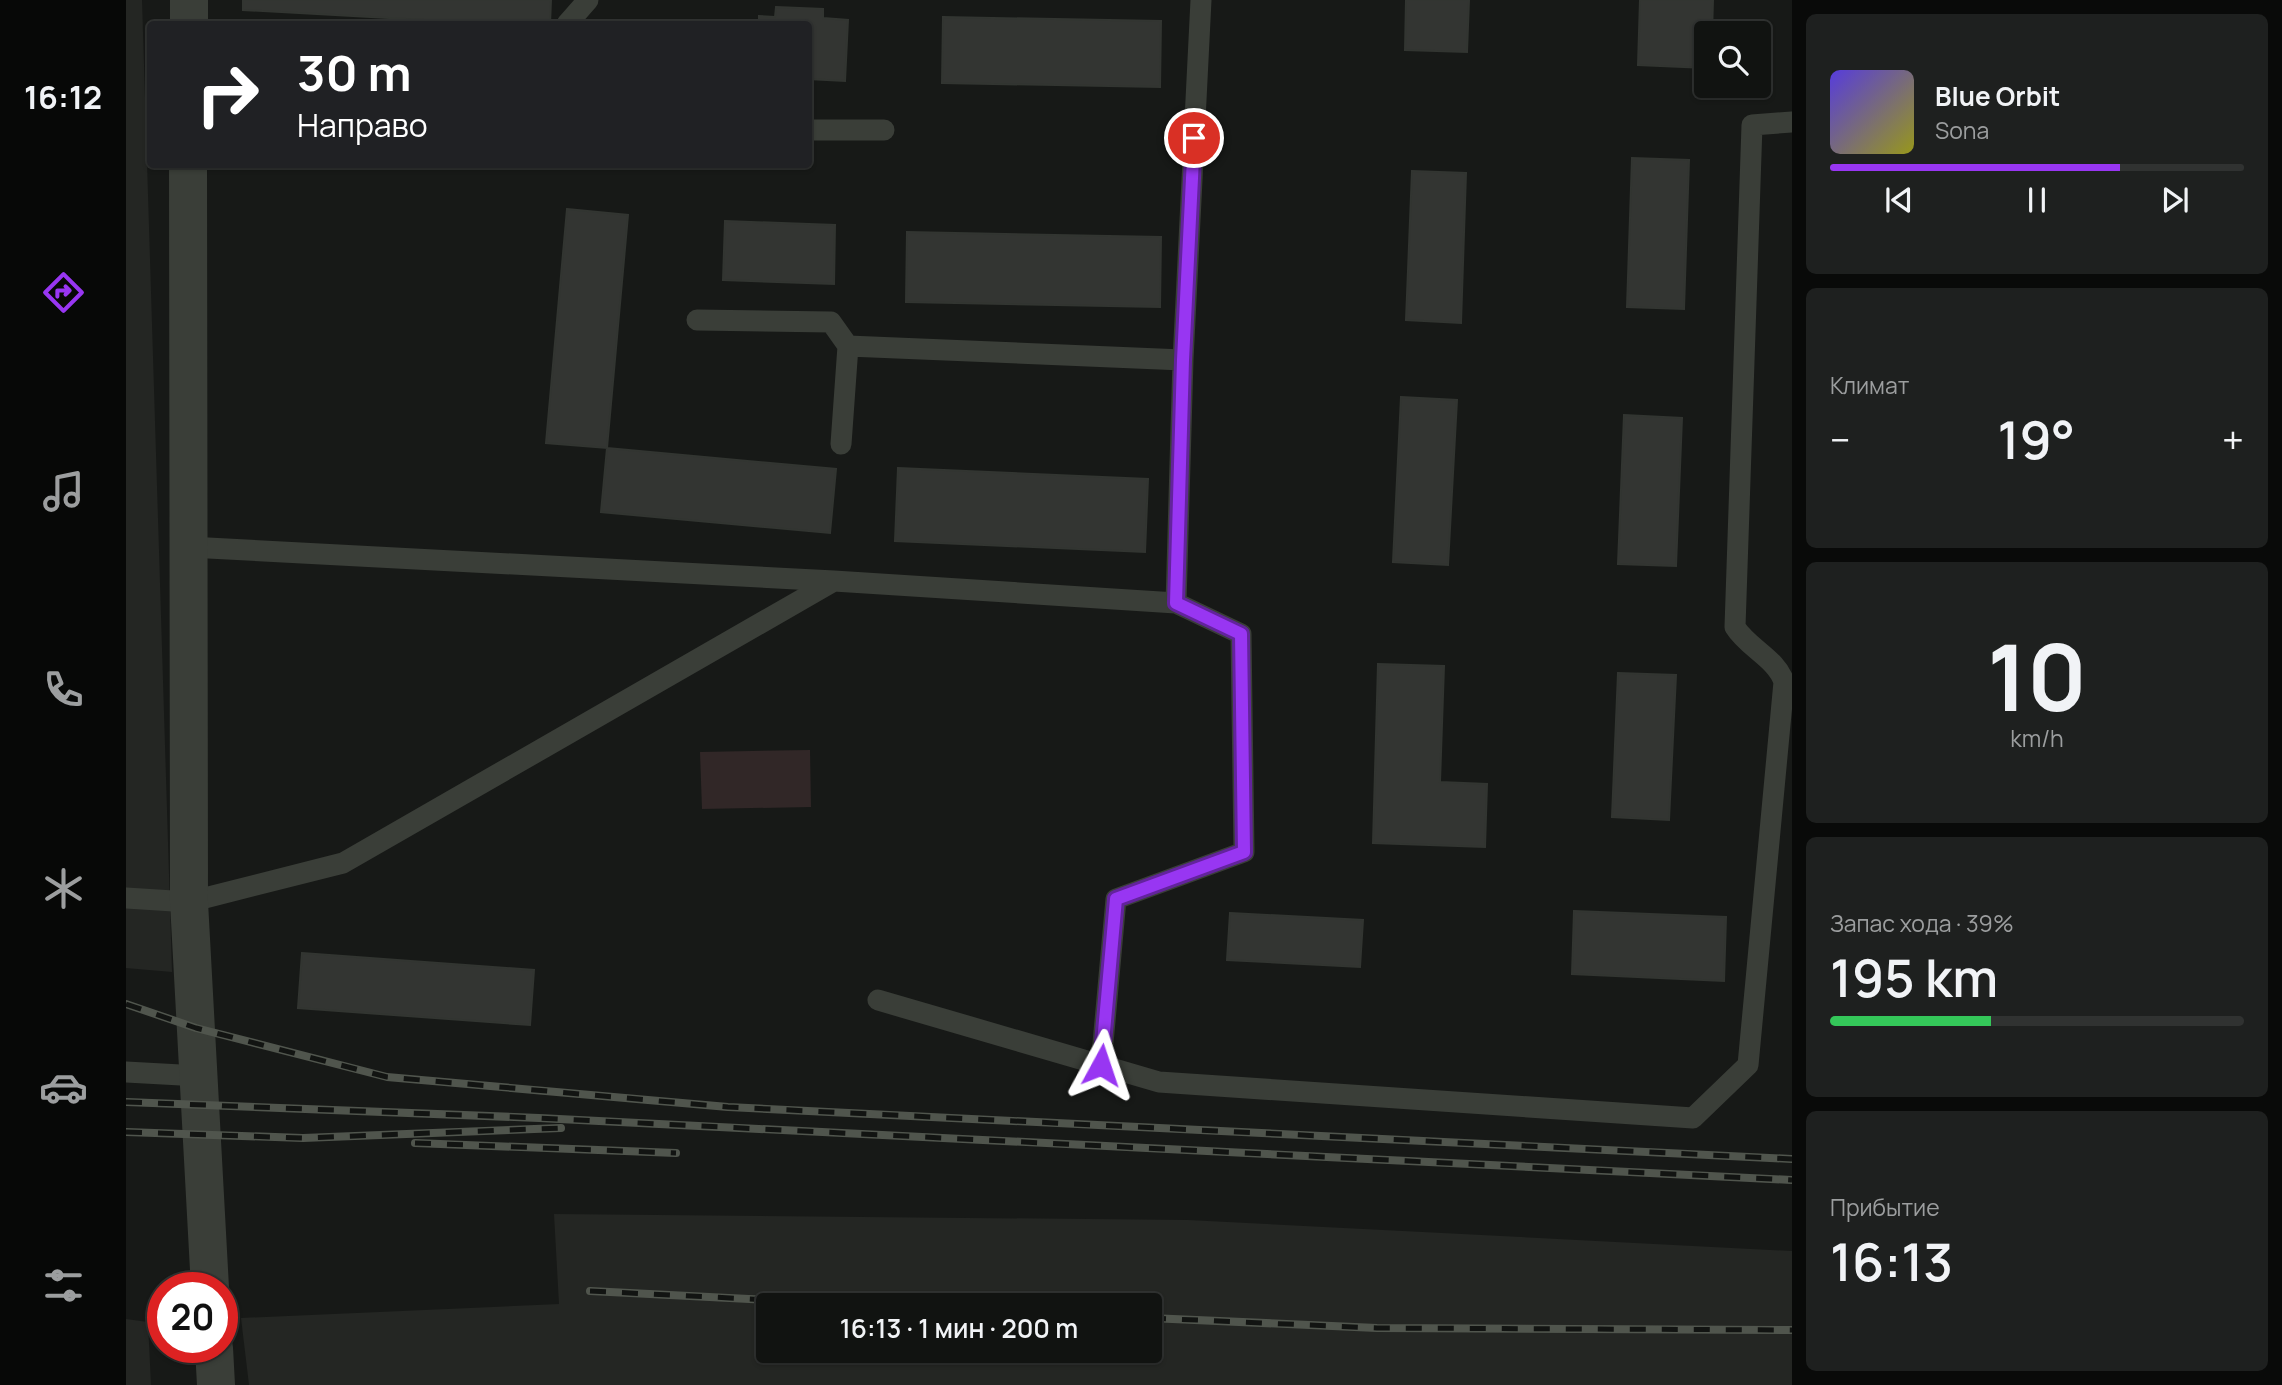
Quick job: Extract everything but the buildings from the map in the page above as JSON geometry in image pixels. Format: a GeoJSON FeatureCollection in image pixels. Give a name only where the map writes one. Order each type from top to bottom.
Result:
{"type":"FeatureCollection","features":[{"type":"Feature","properties":{"kind":"street"},"geometry":{"type":"LineString","coordinates":[[188,21],[189,0]]}},
{"type":"Feature","properties":{"kind":"street"},"geometry":{"type":"LineString","coordinates":[[188,168],[189,902],[210,1272]]}},
{"type":"Feature","properties":{"kind":"street"},"geometry":{"type":"LineString","coordinates":[[215,1363],[216,1385]]}},
{"type":"Feature","properties":{"kind":"lane"},"geometry":{"type":"LineString","coordinates":[[570,21],[587,0]]}},
{"type":"Feature","properties":{"kind":"lane"},"geometry":{"type":"LineString","coordinates":[[1176,603],[1183,360],[1201,0]]}},
{"type":"Feature","properties":{"kind":"lane"},"geometry":{"type":"LineString","coordinates":[[878,1000],[1159,1082],[1693,1118],[1748,1065],[1787,732],[1780,670],[1742,638],[1735,627],[1735,611],[1752,125],[1792,122]]}},
{"type":"Feature","properties":{"kind":"lane"},"geometry":{"type":"LineString","coordinates":[[812,130],[884,130]]}},
{"type":"Feature","properties":{"kind":"lane"},"geometry":{"type":"LineString","coordinates":[[697,320],[831,322],[848,346],[841,444]]}},
{"type":"Feature","properties":{"kind":"lane"},"geometry":{"type":"LineString","coordinates":[[848,346],[1183,360]]}},
{"type":"Feature","properties":{"kind":"lane"},"geometry":{"type":"LineString","coordinates":[[188,547],[834,581],[1176,603],[1241,634],[1244,852],[1116,899],[1101,1065]]}},
{"type":"Feature","properties":{"kind":"lane"},"geometry":{"type":"LineString","coordinates":[[126,898],[189,902],[343,863],[834,581]]}},
{"type":"Feature","properties":{"kind":"lane"},"geometry":{"type":"LineString","coordinates":[[126,1072],[199,1076]]}},
{"type":"Feature","properties":{"kind":"shaded area"},"geometry":{"type":"Polygon","coordinates":[[[126,0],[142,0],[172,972],[126,968],[126,0]]]}},
{"type":"Feature","properties":{"kind":"shaded area"},"geometry":{"type":"Polygon","coordinates":[[[810,750],[811,807],[702,809],[700,752],[810,750]]]}},
{"type":"Feature","properties":{"kind":"shaded area"},"geometry":{"type":"Polygon","coordinates":[[[554,1214],[1188,1220],[1792,1251],[1792,1385],[249,1385],[241,1318],[559,1304],[554,1214]]]}},
{"type":"Feature","properties":{"kind":"shaded area"},"geometry":{"type":"Polygon","coordinates":[[[126,1319],[147,1322],[147,1363],[150,1363],[151,1385],[126,1385],[126,1319]]]}},
{"type":"Feature","properties":{"kind":"railway"},"geometry":{"type":"LineString","coordinates":[[126,1004],[196,1028],[387,1077],[728,1107],[1792,1159]]}},
{"type":"Feature","properties":{"kind":"railway"},"geometry":{"type":"LineString","coordinates":[[126,1102],[539,1118],[1792,1180]]}},
{"type":"Feature","properties":{"kind":"railway"},"geometry":{"type":"LineString","coordinates":[[126,1132],[303,1138],[561,1128]]}},
{"type":"Feature","properties":{"kind":"railway"},"geometry":{"type":"LineString","coordinates":[[415,1143],[676,1153]]}},
{"type":"Feature","properties":{"kind":"railway"},"geometry":{"type":"LineString","coordinates":[[590,1291],[756,1299]]}},
{"type":"Feature","properties":{"kind":"railway"},"geometry":{"type":"LineString","coordinates":[[1162,1319],[1377,1328],[1792,1330]]}},
{"type":"Feature","properties":{"kind":"route"},"geometry":{"type":"LineString","coordinates":[[1101,1065],[1116,899],[1244,852],[1241,634],[1176,603],[1183,360],[1194,138]]}}]}
